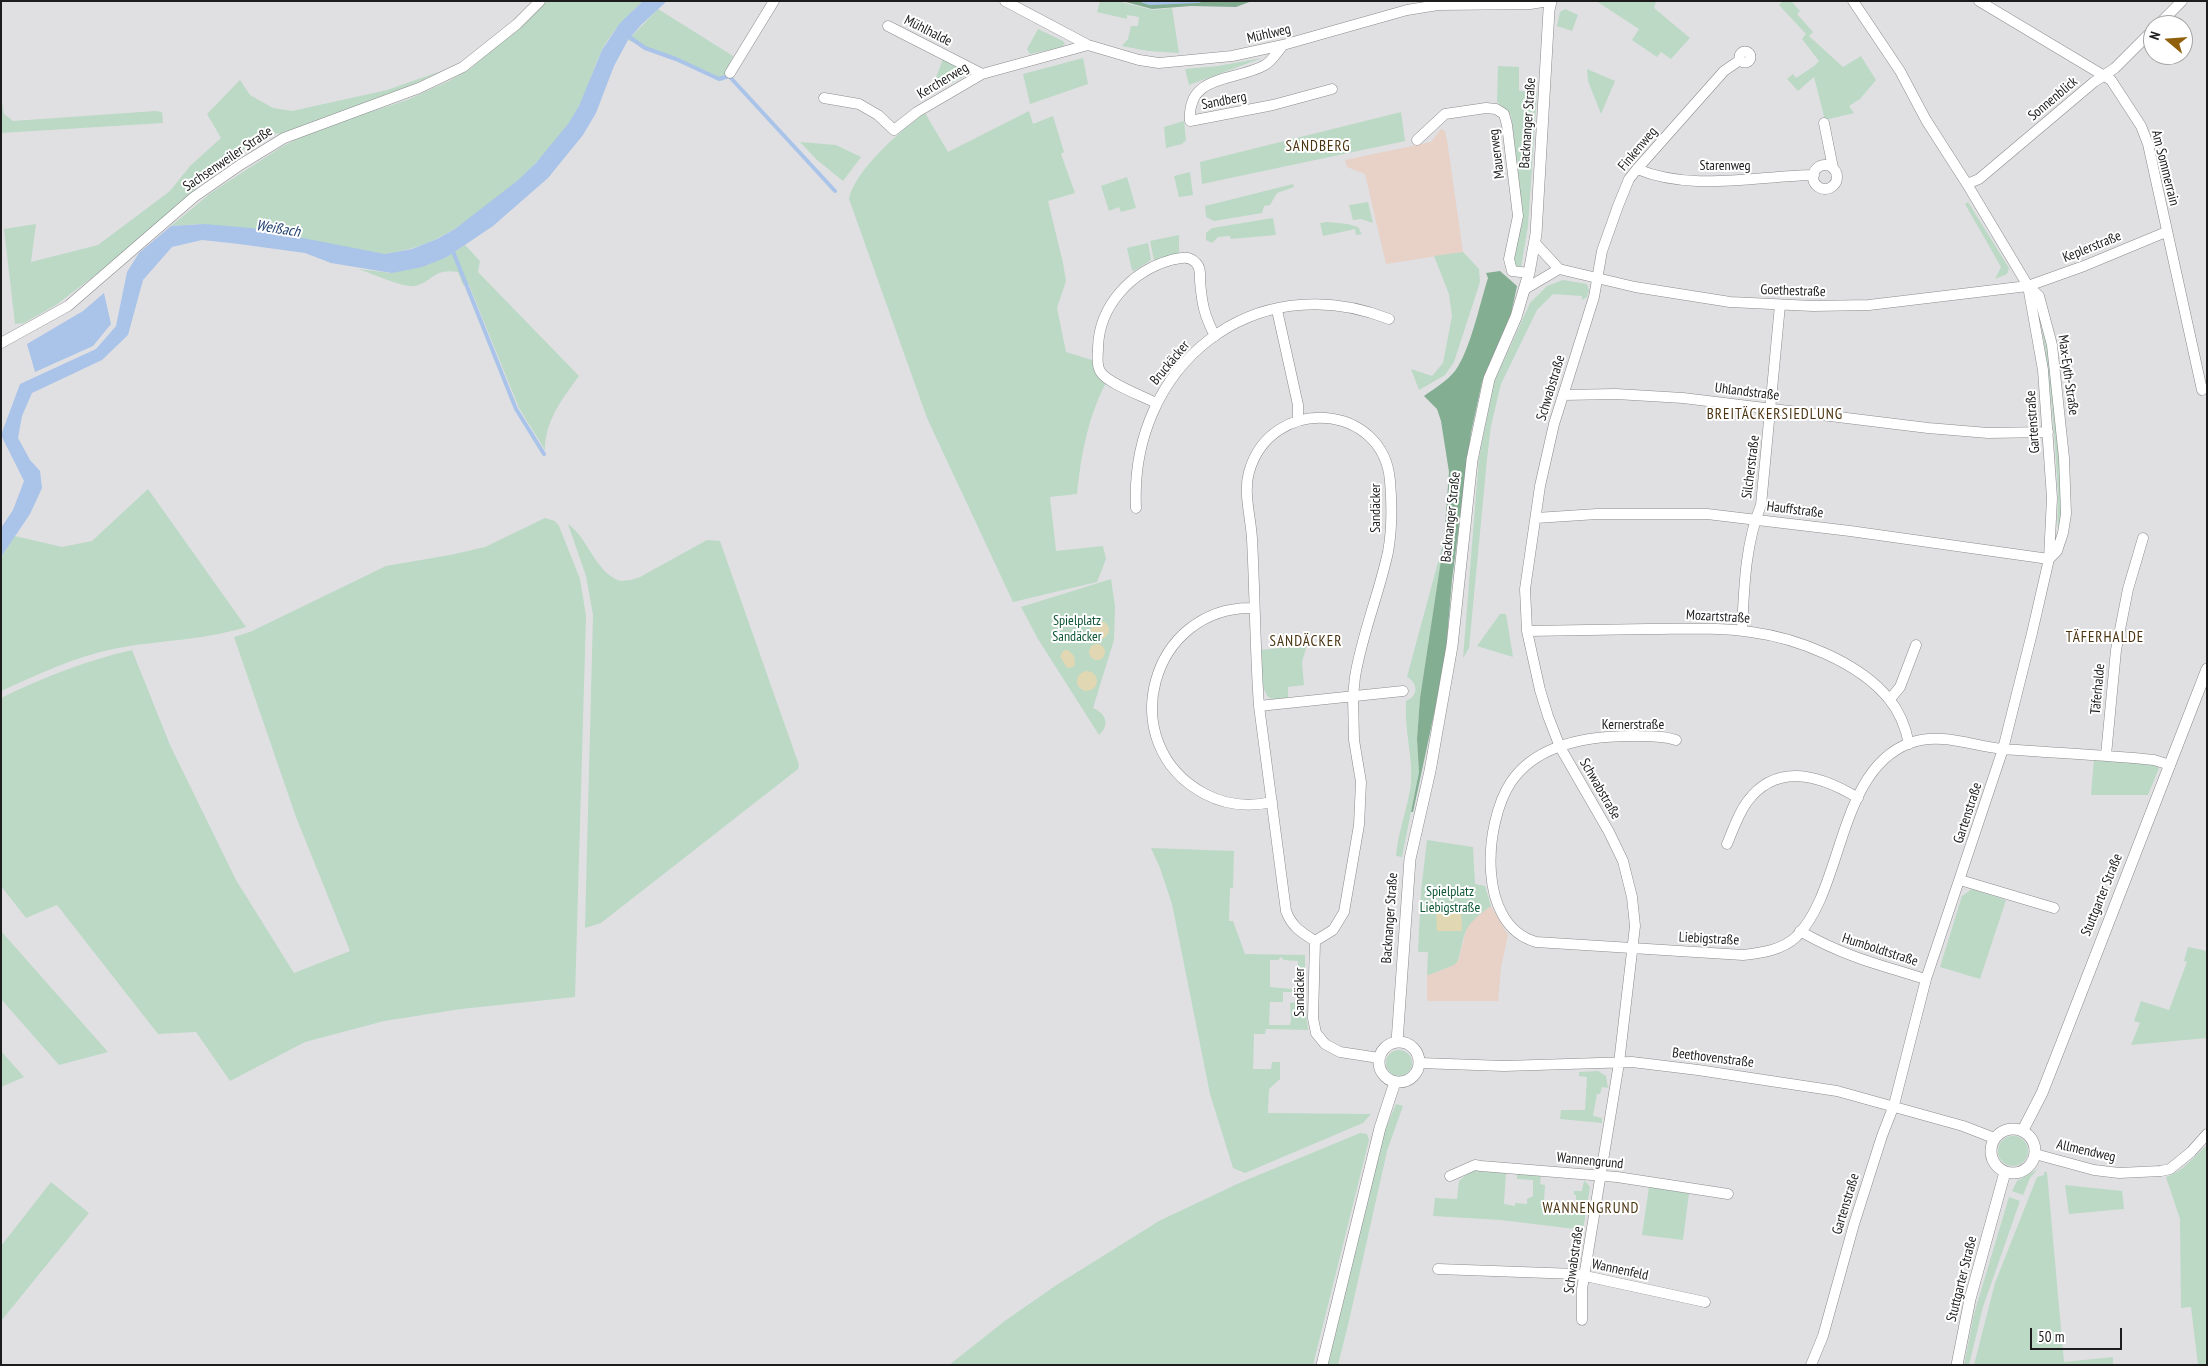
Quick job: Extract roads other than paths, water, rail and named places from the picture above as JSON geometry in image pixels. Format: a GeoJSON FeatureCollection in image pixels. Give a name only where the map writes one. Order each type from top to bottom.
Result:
{"type":"FeatureCollection","features":[{"type":"Feature","properties":{"kind":"street","name":"Sachsenweiler Straße"},"geometry":{"type":"LineString","coordinates":[[1,343],[68,306],[194,197],[240,165],[284,138],[419,88],[463,67],[517,24],[540,1]]}},
{"type":"Feature","properties":{"kind":"street"},"geometry":{"type":"LineString","coordinates":[[730,73],[774,1]]}},
{"type":"Feature","properties":{"kind":"street","name":"Mühlweg"},"geometry":{"type":"LineString","coordinates":[[1005,1],[1088,45],[1139,60],[1159,63],[1232,56],[1283,45],[1406,10],[1453,4],[1530,4],[1550,1]]}},
{"type":"Feature","properties":{"kind":"street","name":"Backnanger Straße"},"geometry":{"type":"LineString","coordinates":[[1398,1042],[1410,859],[1430,771],[1452,646],[1473,452],[1489,379],[1516,317],[1525,289],[1535,243],[1550,1]]}},
{"type":"Feature","properties":{"kind":"street","name":"Gartenstraße"},"geometry":{"type":"LineString","coordinates":[[1811,1365],[1824,1336],[1854,1224],[1894,1105],[1926,979],[2003,749],[2049,559],[2052,498],[2043,370],[2028,286],[1926,120],[1900,71],[1853,1]]}},
{"type":"Feature","properties":{"kind":"street","name":"Am Sommerrain"},"geometry":{"type":"LineString","coordinates":[[1979,1],[2110,80],[2141,126],[2148,144],[2202,390]]}},
{"type":"Feature","properties":{"kind":"street"},"geometry":{"type":"LineString","coordinates":[[2168,15],[2182,1]]}},
{"type":"Feature","properties":{"kind":"street","name":"Mühlhalde"},"geometry":{"type":"LineString","coordinates":[[888,26],[982,74]]}},
{"type":"Feature","properties":{"kind":"street","name":"Sonnenblick"},"geometry":{"type":"LineString","coordinates":[[1967,184],[1979,179],[2115,68],[2143,40]]}},
{"type":"Feature","properties":{"kind":"street","name":"Kercherweg"},"geometry":{"type":"LineString","coordinates":[[824,98],[859,104],[878,115],[894,130],[917,112],[982,74],[1088,45]]}},
{"type":"Feature","properties":{"kind":"street","name":"Sandberg"},"geometry":{"type":"LineString","coordinates":[[1283,45],[1267,64],[1246,73],[1217,80],[1199,90],[1192,104],[1190,121],[1273,105],[1332,89]]}},
{"type":"Feature","properties":{"kind":"street","name":"Finkenweg"},"geometry":{"type":"LineString","coordinates":[[1598,279],[1602,251],[1629,180],[1724,71],[1740,60]]}},
{"type":"Feature","properties":{"kind":"street","name":"Mauerweg"},"geometry":{"type":"LineString","coordinates":[[1417,140],[1445,114],[1486,108],[1496,109],[1504,114],[1508,125],[1518,216],[1509,263],[1512,271],[1516,273],[1529,273]]}},
{"type":"Feature","properties":{"kind":"street"},"geometry":{"type":"LineString","coordinates":[[1814,175],[1817,186],[1824,189],[1831,188],[1838,178],[1833,168],[1824,123]]}},
{"type":"Feature","properties":{"kind":"street","name":"Starenweg"},"geometry":{"type":"LineString","coordinates":[[1637,169],[1652,176],[1703,180],[1748,180],[1814,175],[1822,166],[1833,168]]}},
{"type":"Feature","properties":{"kind":"street","name":"Keplerstraße"},"geometry":{"type":"LineString","coordinates":[[2028,286],[2084,266],[2166,232]]}},
{"type":"Feature","properties":{"kind":"street"},"geometry":{"type":"LineString","coordinates":[[1525,289],[1559,269],[1535,243]]}},
{"type":"Feature","properties":{"kind":"street"},"geometry":{"type":"LineString","coordinates":[[1156,403],[1108,379],[1100,371],[1098,344],[1103,324],[1115,298],[1129,282],[1145,270],[1182,258],[1193,260],[1199,266],[1203,313],[1215,336]]}},
{"type":"Feature","properties":{"kind":"street","name":"Goethestraße"},"geometry":{"type":"LineString","coordinates":[[1559,269],[1598,279],[1685,296],[1730,302],[1780,305],[1869,306],[2028,286]]}},
{"type":"Feature","properties":{"kind":"street","name":"Schwabstraße"},"geometry":{"type":"LineString","coordinates":[[1582,1320],[1582,1289],[1620,1063],[1635,926],[1632,897],[1622,861],[1609,832],[1560,747],[1540,690],[1527,631],[1525,589],[1540,486],[1563,395],[1598,279]]}},
{"type":"Feature","properties":{"kind":"street","name":"Max-Eyth-Straße"},"geometry":{"type":"LineString","coordinates":[[2028,286],[2039,296],[2052,345],[2064,458],[2066,514],[2063,533],[2057,550],[2049,559]]}},
{"type":"Feature","properties":{"kind":"street","name":"Bruckäcker"},"geometry":{"type":"LineString","coordinates":[[1136,508],[1136,478],[1140,447],[1156,403],[1172,377],[1185,362],[1215,336],[1239,322],[1277,310],[1306,305],[1361,309],[1389,319]]}},
{"type":"Feature","properties":{"kind":"street","name":"Silcherstraße"},"geometry":{"type":"LineString","coordinates":[[1742,631],[1745,576],[1755,519],[1761,505],[1780,305]]}},
{"type":"Feature","properties":{"kind":"street"},"geometry":{"type":"LineString","coordinates":[[1277,310],[1298,405],[1298,420]]}},
{"type":"Feature","properties":{"kind":"street","name":"Uhlandstraße"},"geometry":{"type":"LineString","coordinates":[[1563,395],[1616,394],[1654,397],[1771,408],[1988,433],[2048,432]]}},
{"type":"Feature","properties":{"kind":"street","name":"Sandäcker"},"geometry":{"type":"LineString","coordinates":[[1326,417],[1354,426],[1365,434],[1383,454],[1390,479],[1391,520],[1388,550],[1358,660],[1352,696],[1354,740],[1361,782],[1359,825],[1344,912],[1332,930],[1314,941],[1296,929],[1286,911],[1255,662],[1252,536],[1247,483],[1249,472],[1258,451],[1268,438],[1278,430],[1298,420],[1326,417]]}},
{"type":"Feature","properties":{"kind":"street","name":"Hauffstraße"},"geometry":{"type":"LineString","coordinates":[[1536,518],[1640,513],[1707,514],[2049,559]]}},
{"type":"Feature","properties":{"kind":"street","name":"Täferhalde"},"geometry":{"type":"LineString","coordinates":[[2106,755],[2116,650],[2128,589],[2143,538]]}},
{"type":"Feature","properties":{"kind":"street"},"geometry":{"type":"LineString","coordinates":[[1254,608],[1238,608],[1216,614],[1197,623],[1179,638],[1168,652],[1158,673],[1152,695],[1152,716],[1156,736],[1166,757],[1176,771],[1192,786],[1208,796],[1228,802],[1252,805],[1272,802]]}},
{"type":"Feature","properties":{"kind":"street","name":"Mozartstraße"},"geometry":{"type":"LineString","coordinates":[[1527,631],[1712,628],[1780,638],[1822,652],[1861,674],[1890,699],[1898,714],[1909,744]]}},
{"type":"Feature","properties":{"kind":"street"},"geometry":{"type":"LineString","coordinates":[[1890,699],[1900,687],[1916,645]]}},
{"type":"Feature","properties":{"kind":"street","name":"Stuttgarter Straße"},"geometry":{"type":"LineString","coordinates":[[2023,1130],[2042,1093],[2207,669]]}},
{"type":"Feature","properties":{"kind":"street"},"geometry":{"type":"LineString","coordinates":[[1260,706],[1403,691]]}},
{"type":"Feature","properties":{"kind":"street","name":"Kernerstraße"},"geometry":{"type":"LineString","coordinates":[[1560,747],[1590,739],[1615,736],[1665,737],[1676,740]]}},
{"type":"Feature","properties":{"kind":"street","name":"Liebigstraße"},"geometry":{"type":"LineString","coordinates":[[1560,747],[1545,753],[1525,766],[1512,781],[1497,810],[1493,830],[1491,868],[1493,886],[1497,902],[1510,925],[1525,939],[1536,942],[1609,945],[1632,949],[1744,955],[1758,954],[1786,944],[1800,931],[1814,913],[1844,830],[1858,798],[1868,780],[1882,762],[1894,751],[1924,739],[1963,742],[2003,749]]}},
{"type":"Feature","properties":{"kind":"street"},"geometry":{"type":"LineString","coordinates":[[2003,749],[2106,755],[2154,760],[2170,765]]}},
{"type":"Feature","properties":{"kind":"street"},"geometry":{"type":"LineString","coordinates":[[1727,844],[1742,810],[1750,798],[1764,786],[1778,779],[1811,777],[1858,798]]}},
{"type":"Feature","properties":{"kind":"street"},"geometry":{"type":"LineString","coordinates":[[1960,880],[2054,908]]}},
{"type":"Feature","properties":{"kind":"street","name":"Humboldtstraße"},"geometry":{"type":"LineString","coordinates":[[1800,931],[1845,955],[1926,979]]}},
{"type":"Feature","properties":{"kind":"street","name":"Sandäcker"},"geometry":{"type":"LineString","coordinates":[[1314,941],[1313,1018],[1316,1033],[1325,1044],[1340,1052],[1379,1058]]}},
{"type":"Feature","properties":{"kind":"street"},"geometry":{"type":"LineString","coordinates":[[1398,1042],[1406,1043],[1413,1048],[1418,1055],[1420,1063],[1418,1072],[1412,1079],[1401,1083],[1395,1082],[1382,1074],[1379,1058],[1384,1049],[1398,1042]]}},
{"type":"Feature","properties":{"kind":"street","name":"Beethovenstraße"},"geometry":{"type":"LineString","coordinates":[[1420,1063],[1504,1066],[1632,1062],[1752,1077],[1837,1091],[1894,1105],[1963,1126],[1994,1138]]}},
{"type":"Feature","properties":{"kind":"street"},"geometry":{"type":"LineString","coordinates":[[1322,1365],[1380,1128],[1395,1082]]}},
{"type":"Feature","properties":{"kind":"street"},"geometry":{"type":"LineString","coordinates":[[2007,1129],[2023,1130],[2034,1142],[2035,1154],[2032,1162],[2023,1171],[2005,1172],[1997,1166],[1992,1158],[1991,1148],[1994,1138],[2007,1129]]}},
{"type":"Feature","properties":{"kind":"street","name":"Allmendweg"},"geometry":{"type":"LineString","coordinates":[[2035,1154],[2102,1171],[2142,1173],[2160,1171],[2170,1169],[2191,1152],[2207,1134]]}},
{"type":"Feature","properties":{"kind":"street","name":"Wannengrund"},"geometry":{"type":"LineString","coordinates":[[1450,1176],[1475,1165],[1602,1176],[1728,1194]]}},
{"type":"Feature","properties":{"kind":"street","name":"Stuttgarter Straße"},"geometry":{"type":"LineString","coordinates":[[1957,1365],[1970,1299],[2005,1172]]}},
{"type":"Feature","properties":{"kind":"street","name":"Wannenfeld"},"geometry":{"type":"LineString","coordinates":[[1438,1268],[1563,1273],[1705,1302]]}},
{"type":"Feature","properties":{"kind":"water"},"geometry":{"type":"Polygon","coordinates":[[[643,1],[667,1],[628,40],[614,66],[596,113],[583,135],[548,178],[493,226],[447,257],[422,267],[392,273],[331,263],[305,253],[239,244],[202,240],[172,247],[143,280],[128,335],[102,360],[32,393],[22,416],[18,438],[30,460],[40,471],[42,488],[30,514],[1,557],[1,528],[13,510],[24,481],[1,435],[20,384],[96,349],[116,326],[127,272],[139,253],[171,226],[204,224],[251,228],[385,254],[412,249],[437,239],[455,229],[517,181],[536,163],[568,124],[579,106],[602,50],[620,23],[643,1]]]}},
{"type":"Feature","properties":{"kind":"water"},"geometry":{"type":"Polygon","coordinates":[[[104,293],[111,324],[93,346],[35,372],[27,344],[83,311],[104,293]]]}},
{"type":"Feature","properties":{"kind":"waterway"},"geometry":{"type":"LineString","coordinates":[[1143,1],[1150,3],[1199,1]]}},
{"type":"Feature","properties":{"kind":"waterway"},"geometry":{"type":"LineString","coordinates":[[628,36],[645,48],[676,59],[719,79],[729,76],[835,191]]}},
{"type":"Feature","properties":{"kind":"waterway"},"geometry":{"type":"LineString","coordinates":[[452,249],[516,409],[544,454]]}},
{"type":"Feature","properties":{"kind":"district","name":"SANDBERG"},"geometry":{"type":"Point","coordinates":[1318,147]}},
{"type":"Feature","properties":{"kind":"district","name":"BREITÄCKERSIEDLUNG"},"geometry":{"type":"Point","coordinates":[1775,415]}},
{"type":"Feature","properties":{"kind":"district","name":"TÄFERHALDE"},"geometry":{"type":"Point","coordinates":[2105,638]}},
{"type":"Feature","properties":{"kind":"district","name":"SANDÄCKER"},"geometry":{"type":"Point","coordinates":[1306,642]}},
{"type":"Feature","properties":{"kind":"district","name":"WANNENGRUND"},"geometry":{"type":"Point","coordinates":[1591,1209]}},
{"type":"Feature","properties":{"kind":"water label","name":"Weißach"},"geometry":{"type":"Point","coordinates":[278,229]}},
{"type":"Feature","properties":{"kind":"park label","name":"Spielplatz Sandäcker"},"geometry":{"type":"Point","coordinates":[1077,630]}},
{"type":"Feature","properties":{"kind":"park label","name":"Spielplatz Liebigstraße"},"geometry":{"type":"Point","coordinates":[1450,900]}}]}
